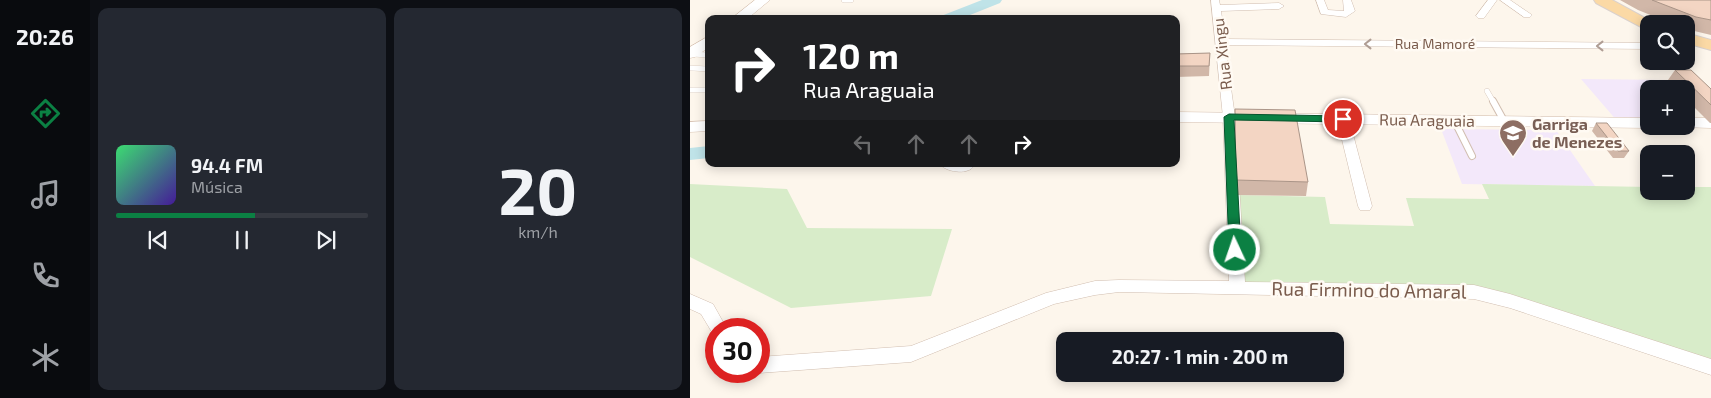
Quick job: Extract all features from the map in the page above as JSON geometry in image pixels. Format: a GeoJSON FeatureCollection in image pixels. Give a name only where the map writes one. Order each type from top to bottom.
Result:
{"type":"FeatureCollection","features":[{"type":"Feature","properties":{"kind":"main road"},"geometry":{"type":"LineString","coordinates":[[1601,0],[1640,20]]}},
{"type":"Feature","properties":{"kind":"main road"},"geometry":{"type":"LineString","coordinates":[[1695,41],[1711,45]]}},
{"type":"Feature","properties":{"kind":"street"},"geometry":{"type":"LineString","coordinates":[[743,15],[763,0]]}},
{"type":"Feature","properties":{"kind":"street"},"geometry":{"type":"LineString","coordinates":[[1320,0],[1324,12],[1346,14],[1350,11],[1347,0]]}},
{"type":"Feature","properties":{"kind":"street"},"geometry":{"type":"LineString","coordinates":[[1481,16],[1493,0]]}},
{"type":"Feature","properties":{"kind":"street"},"geometry":{"type":"LineString","coordinates":[[1504,0],[1527,15]]}},
{"type":"Feature","properties":{"kind":"street"},"geometry":{"type":"LineString","coordinates":[[1216,4],[1279,6]]}},
{"type":"Feature","properties":{"kind":"street","name":"Rua Xingu"},"geometry":{"type":"LineString","coordinates":[[1216,4],[1229,117],[1237,287]]}},
{"type":"Feature","properties":{"kind":"street","name":"Rua Mamoré"},"geometry":{"type":"LineString","coordinates":[[1221,42],[1640,46]]}},
{"type":"Feature","properties":{"kind":"street"},"geometry":{"type":"LineString","coordinates":[[690,59],[705,44]]}},
{"type":"Feature","properties":{"kind":"street","name":"Rua Araguaia"},"geometry":{"type":"LineString","coordinates":[[1180,117],[1640,122]]}},
{"type":"Feature","properties":{"kind":"street"},"geometry":{"type":"LineString","coordinates":[[1343,119],[1365,206]]}},
{"type":"Feature","properties":{"kind":"street"},"geometry":{"type":"LineString","coordinates":[[1695,123],[1711,123]]}},
{"type":"Feature","properties":{"kind":"street"},"geometry":{"type":"LineString","coordinates":[[690,127],[705,126]]}},
{"type":"Feature","properties":{"kind":"street","name":"Rua Firmino do Amaral"},"geometry":{"type":"LineString","coordinates":[[770,364],[911,354],[1052,298],[1095,288],[1119,286],[1237,287],[1486,294],[1711,367]]}},
{"type":"Feature","properties":{"kind":"street"},"geometry":{"type":"LineString","coordinates":[[690,301],[707,309],[712,318]]}},
{"type":"Feature","properties":{"kind":"lane"},"geometry":{"type":"LineString","coordinates":[[844,0],[851,0]]}},
{"type":"Feature","properties":{"kind":"lane"},"geometry":{"type":"LineString","coordinates":[[690,59],[705,55]]}},
{"type":"Feature","properties":{"kind":"lane"},"geometry":{"type":"LineString","coordinates":[[690,59],[705,66]]}},
{"type":"Feature","properties":{"kind":"lane"},"geometry":{"type":"LineString","coordinates":[[690,90],[705,90]]}},
{"type":"Feature","properties":{"kind":"lane"},"geometry":{"type":"LineString","coordinates":[[1487,91],[1504,121]]}},
{"type":"Feature","properties":{"kind":"lane"},"geometry":{"type":"LineString","coordinates":[[1454,120],[1472,156]]}},
{"type":"Feature","properties":{"kind":"shaded area"},"geometry":{"type":"Polygon","coordinates":[[[1581,79],[1668,80],[1640,80],[1640,122],[1618,122],[1581,79]]]}},
{"type":"Feature","properties":{"kind":"shaded area","name":"Garriga de Menezes"},"geometry":{"type":"Polygon","coordinates":[[[1441,129],[1556,130],[1595,186],[1462,184],[1441,129]]]}},
{"type":"Feature","properties":{"kind":"green space"},"geometry":{"type":"Polygon","coordinates":[[[690,184],[787,189],[807,228],[952,229],[931,296],[791,308],[690,257],[690,184]]]}},
{"type":"Feature","properties":{"kind":"green space"},"geometry":{"type":"Polygon","coordinates":[[[1482,184],[1640,187],[1640,200],[1695,200],[1695,187],[1711,187],[1711,363],[1500,293],[1240,287],[1236,195],[1325,197],[1330,224],[1414,226],[1406,198],[1489,199],[1482,184]]]}},
{"type":"Feature","properties":{"kind":"building"},"geometry":{"type":"Polygon","coordinates":[[[1652,0],[1711,0],[1711,20],[1691,15],[1652,0]]]}},
{"type":"Feature","properties":{"kind":"building"},"geometry":{"type":"Polygon","coordinates":[[[1210,53],[1209,66],[1180,66],[1180,54],[1210,53]]]}},
{"type":"Feature","properties":{"kind":"building"},"geometry":{"type":"Polygon","coordinates":[[[1675,70],[1691,70],[1711,89],[1711,105],[1695,89],[1695,80],[1685,80],[1675,70]]]}},
{"type":"Feature","properties":{"kind":"building"},"geometry":{"type":"Polygon","coordinates":[[[1235,109],[1295,110],[1308,182],[1236,180],[1235,109]]]}},
{"type":"Feature","properties":{"kind":"building"},"geometry":{"type":"Polygon","coordinates":[[[1596,123],[1607,123],[1629,151],[1618,151],[1596,123]]]}},
{"type":"Feature","properties":{"kind":"waterway"},"geometry":{"type":"LineString","coordinates":[[956,15],[995,0]]}},
{"type":"Feature","properties":{"kind":"waterway"},"geometry":{"type":"LineString","coordinates":[[690,154],[705,152]]}},
{"type":"Feature","properties":{"kind":"place","name":"Garriga de Menezes"},"geometry":{"type":"Point","coordinates":[1513,157]}},
{"type":"Feature","properties":{"kind":"route"},"geometry":{"type":"LineString","coordinates":[[1235,250],[1229,117],[1343,119]]}}]}
